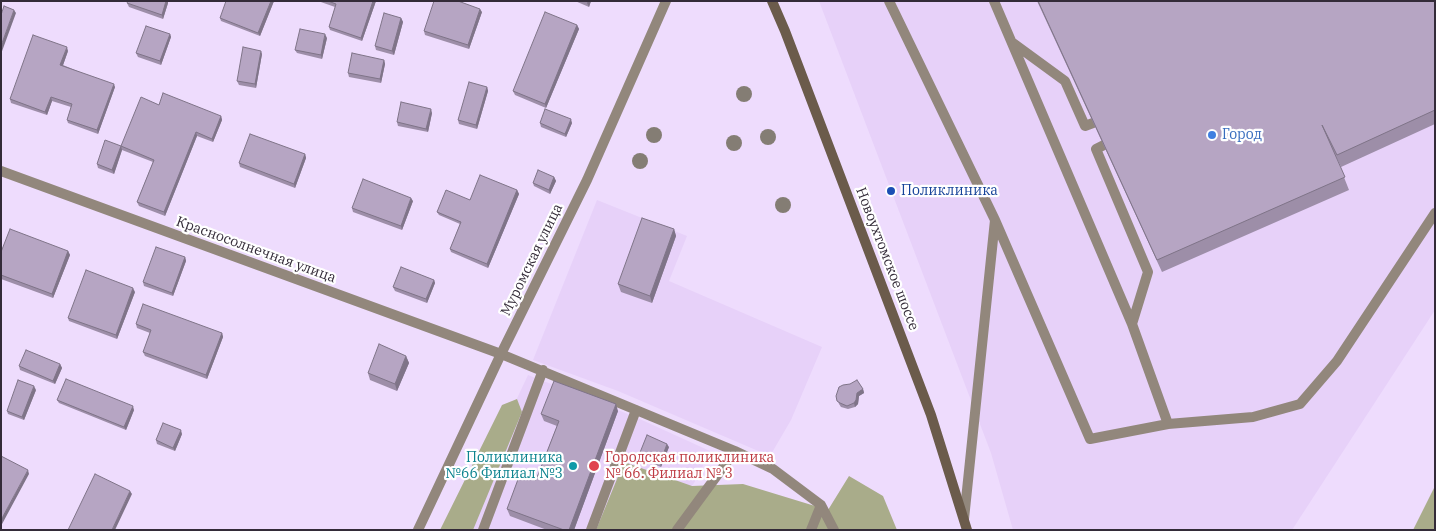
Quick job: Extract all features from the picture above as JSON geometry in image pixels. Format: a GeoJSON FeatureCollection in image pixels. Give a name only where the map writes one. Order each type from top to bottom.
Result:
{"type":"FeatureCollection","features":[{"type":"Feature","properties":{"kind":"main road","name":"Новоухтомское шоссе"},"geometry":{"type":"LineString","coordinates":[[772,1],[931,415],[966,525]]}},
{"type":"Feature","properties":{"kind":"street","name":"Муромская улица"},"geometry":{"type":"LineString","coordinates":[[418,530],[501,354],[587,180],[666,1]]}},
{"type":"Feature","properties":{"kind":"street"},"geometry":{"type":"LineString","coordinates":[[889,1],[995,220],[1090,439],[1168,424],[1253,417],[1300,404],[1337,361],[1435,212]]}},
{"type":"Feature","properties":{"kind":"street"},"geometry":{"type":"LineString","coordinates":[[994,1],[1132,324],[1168,424]]}},
{"type":"Feature","properties":{"kind":"street"},"geometry":{"type":"LineString","coordinates":[[1012,42],[1065,81],[1085,126],[1094,123]]}},
{"type":"Feature","properties":{"kind":"street"},"geometry":{"type":"LineString","coordinates":[[1104,145],[1096,149],[1148,272],[1132,324]]}},
{"type":"Feature","properties":{"kind":"street","name":"Красносолнечная улица"},"geometry":{"type":"LineString","coordinates":[[1,172],[542,370],[735,450],[773,469],[821,505]]}},
{"type":"Feature","properties":{"kind":"street"},"geometry":{"type":"LineString","coordinates":[[966,525],[995,220]]}},
{"type":"Feature","properties":{"kind":"street"},"geometry":{"type":"LineString","coordinates":[[483,530],[542,370]]}},
{"type":"Feature","properties":{"kind":"street"},"geometry":{"type":"LineString","coordinates":[[590,530],[636,410]]}},
{"type":"Feature","properties":{"kind":"street"},"geometry":{"type":"LineString","coordinates":[[677,530],[735,450]]}},
{"type":"Feature","properties":{"kind":"street"},"geometry":{"type":"LineString","coordinates":[[811,530],[821,505]]}},
{"type":"Feature","properties":{"kind":"street"},"geometry":{"type":"LineString","coordinates":[[821,505],[834,530]]}},
{"type":"Feature","properties":{"kind":"shaded area"},"geometry":{"type":"Polygon","coordinates":[[[819,1],[1435,1],[1435,310],[1292,530],[1013,530],[991,453],[819,1]]]}},
{"type":"Feature","properties":{"kind":"shaded area"},"geometry":{"type":"Polygon","coordinates":[[[597,200],[687,236],[669,281],[822,347],[791,420],[770,456],[618,391],[533,360],[597,200]]]}},
{"type":"Feature","properties":{"kind":"shaded area","name":"Городская поликлиника № 66. Филиал № 3"},"geometry":{"type":"Polygon","coordinates":[[[528,375],[633,416],[710,451],[696,480],[662,530],[455,530],[528,375]]]}},
{"type":"Feature","properties":{"kind":"green space"},"geometry":{"type":"Polygon","coordinates":[[[517,399],[522,412],[473,530],[440,530],[502,405],[517,399]]]}},
{"type":"Feature","properties":{"kind":"green space"},"geometry":{"type":"Polygon","coordinates":[[[624,462],[692,486],[743,484],[828,510],[849,476],[883,496],[897,530],[596,530],[624,462]]]}},
{"type":"Feature","properties":{"kind":"green space"},"geometry":{"type":"Polygon","coordinates":[[[1435,486],[1435,530],[1413,530],[1435,486]]]}},
{"type":"Feature","properties":{"kind":"building"},"geometry":{"type":"Polygon","coordinates":[[[128,1],[166,1],[162,15],[127,3],[128,1]]]}},
{"type":"Feature","properties":{"kind":"building"},"geometry":{"type":"Polygon","coordinates":[[[226,1],[271,1],[258,33],[220,18],[226,1]]]}},
{"type":"Feature","properties":{"kind":"building"},"geometry":{"type":"Polygon","coordinates":[[[328,1],[373,1],[361,38],[329,27],[336,4],[328,1]]]}},
{"type":"Feature","properties":{"kind":"building"},"geometry":{"type":"Polygon","coordinates":[[[434,1],[458,1],[480,9],[468,45],[424,31],[434,1]]]}},
{"type":"Feature","properties":{"kind":"building","name":"Город"},"geometry":{"type":"Polygon","coordinates":[[[1038,1],[1435,1],[1435,110],[1337,155],[1322,125],[1345,177],[1157,260],[1038,1]]]}},
{"type":"Feature","properties":{"kind":"building"},"geometry":{"type":"Polygon","coordinates":[[[4,6],[14,10],[1,46],[1,15],[4,6]]]}},
{"type":"Feature","properties":{"kind":"building"},"geometry":{"type":"Polygon","coordinates":[[[545,12],[577,25],[545,104],[513,91],[545,12]]]}},
{"type":"Feature","properties":{"kind":"building"},"geometry":{"type":"Polygon","coordinates":[[[384,13],[401,18],[392,51],[375,46],[384,13]]]}},
{"type":"Feature","properties":{"kind":"building"},"geometry":{"type":"Polygon","coordinates":[[[146,26],[170,34],[160,61],[136,53],[146,26]]]}},
{"type":"Feature","properties":{"kind":"building"},"geometry":{"type":"Polygon","coordinates":[[[300,29],[325,34],[321,55],[295,50],[300,29]]]}},
{"type":"Feature","properties":{"kind":"building"},"geometry":{"type":"Polygon","coordinates":[[[33,35],[67,47],[60,65],[114,84],[97,130],[67,120],[72,104],[51,97],[45,112],[10,99],[33,35]]]}},
{"type":"Feature","properties":{"kind":"building"},"geometry":{"type":"Polygon","coordinates":[[[243,47],[261,51],[255,84],[237,81],[243,47]]]}},
{"type":"Feature","properties":{"kind":"building"},"geometry":{"type":"Polygon","coordinates":[[[352,53],[384,60],[380,79],[348,73],[352,53]]]}},
{"type":"Feature","properties":{"kind":"building"},"geometry":{"type":"Polygon","coordinates":[[[469,82],[487,87],[476,125],[458,120],[469,82]]]}},
{"type":"Feature","properties":{"kind":"building"},"geometry":{"type":"Polygon","coordinates":[[[163,93],[221,116],[212,139],[196,132],[164,212],[137,202],[154,160],[121,146],[141,97],[159,105],[163,93]]]}},
{"type":"Feature","properties":{"kind":"building"},"geometry":{"type":"Polygon","coordinates":[[[401,102],[431,109],[426,129],[397,122],[401,102]]]}},
{"type":"Feature","properties":{"kind":"building"},"geometry":{"type":"Polygon","coordinates":[[[545,109],[571,119],[565,134],[540,123],[545,109]]]}},
{"type":"Feature","properties":{"kind":"building"},"geometry":{"type":"Polygon","coordinates":[[[250,134],[305,154],[294,184],[239,163],[250,134]]]}},
{"type":"Feature","properties":{"kind":"building"},"geometry":{"type":"Polygon","coordinates":[[[105,140],[121,146],[112,170],[97,164],[105,140]]]}},
{"type":"Feature","properties":{"kind":"building"},"geometry":{"type":"Polygon","coordinates":[[[538,170],[554,177],[549,190],[533,183],[538,170]]]}},
{"type":"Feature","properties":{"kind":"building"},"geometry":{"type":"Polygon","coordinates":[[[480,175],[517,190],[487,264],[450,249],[461,222],[437,212],[446,190],[470,200],[480,175]]]}},
{"type":"Feature","properties":{"kind":"building"},"geometry":{"type":"Polygon","coordinates":[[[363,179],[411,198],[401,226],[352,208],[363,179]]]}},
{"type":"Feature","properties":{"kind":"building"},"geometry":{"type":"Polygon","coordinates":[[[642,218],[674,229],[650,296],[618,284],[642,218]]]}},
{"type":"Feature","properties":{"kind":"building"},"geometry":{"type":"Polygon","coordinates":[[[10,229],[68,251],[52,294],[1,275],[1,252],[10,229]]]}},
{"type":"Feature","properties":{"kind":"building"},"geometry":{"type":"Polygon","coordinates":[[[156,247],[185,257],[172,293],[143,282],[156,247]]]}},
{"type":"Feature","properties":{"kind":"building"},"geometry":{"type":"Polygon","coordinates":[[[401,267],[434,280],[426,299],[393,287],[401,267]]]}},
{"type":"Feature","properties":{"kind":"building"},"geometry":{"type":"Polygon","coordinates":[[[86,270],[133,288],[116,335],[68,318],[86,270]]]}},
{"type":"Feature","properties":{"kind":"building"},"geometry":{"type":"Polygon","coordinates":[[[143,304],[222,333],[206,375],[143,352],[151,330],[136,324],[143,304]]]}},
{"type":"Feature","properties":{"kind":"building"},"geometry":{"type":"Polygon","coordinates":[[[379,344],[406,356],[395,384],[368,373],[379,344]]]}},
{"type":"Feature","properties":{"kind":"building"},"geometry":{"type":"Polygon","coordinates":[[[26,350],[60,364],[53,381],[19,366],[26,350]]]}},
{"type":"Feature","properties":{"kind":"building"},"geometry":{"type":"Polygon","coordinates":[[[66,379],[133,406],[124,427],[57,400],[66,379]]]}},
{"type":"Feature","properties":{"kind":"building"},"geometry":{"type":"Polygon","coordinates":[[[18,380],[34,386],[22,417],[7,411],[18,380]]]}},
{"type":"Feature","properties":{"kind":"building"},"geometry":{"type":"Polygon","coordinates":[[[857,380],[863,389],[857,393],[854,403],[847,406],[837,401],[836,396],[839,387],[857,380]]]}},
{"type":"Feature","properties":{"kind":"building","name":"Поликлиника №66 Филиал №3"},"geometry":{"type":"Polygon","coordinates":[[[554,381],[616,404],[569,530],[564,530],[507,509],[520,474],[536,480],[559,421],[541,414],[554,381]]]}},
{"type":"Feature","properties":{"kind":"building"},"geometry":{"type":"Polygon","coordinates":[[[163,423],[181,430],[173,448],[156,440],[163,423]]]}},
{"type":"Feature","properties":{"kind":"building"},"geometry":{"type":"Polygon","coordinates":[[[647,435],[667,444],[660,463],[639,455],[647,435]]]}},
{"type":"Feature","properties":{"kind":"building"},"geometry":{"type":"Polygon","coordinates":[[[1,456],[28,470],[1,520],[1,456]]]}},
{"type":"Feature","properties":{"kind":"building"},"geometry":{"type":"Polygon","coordinates":[[[95,474],[130,491],[112,530],[68,530],[95,474]]]}},
{"type":"Feature","properties":{"kind":"place","name":"Город"},"geometry":{"type":"Point","coordinates":[1212,135]}},
{"type":"Feature","properties":{"kind":"place","name":"Поликлиника"},"geometry":{"type":"Point","coordinates":[891,191]}},
{"type":"Feature","properties":{"kind":"place","name":"Поликлиника №66 Филиал №3"},"geometry":{"type":"Point","coordinates":[573,466]}},
{"type":"Feature","properties":{"kind":"place","name":"Городская поликлиника № 66. Филиал № 3"},"geometry":{"type":"Point","coordinates":[594,466]}}]}
